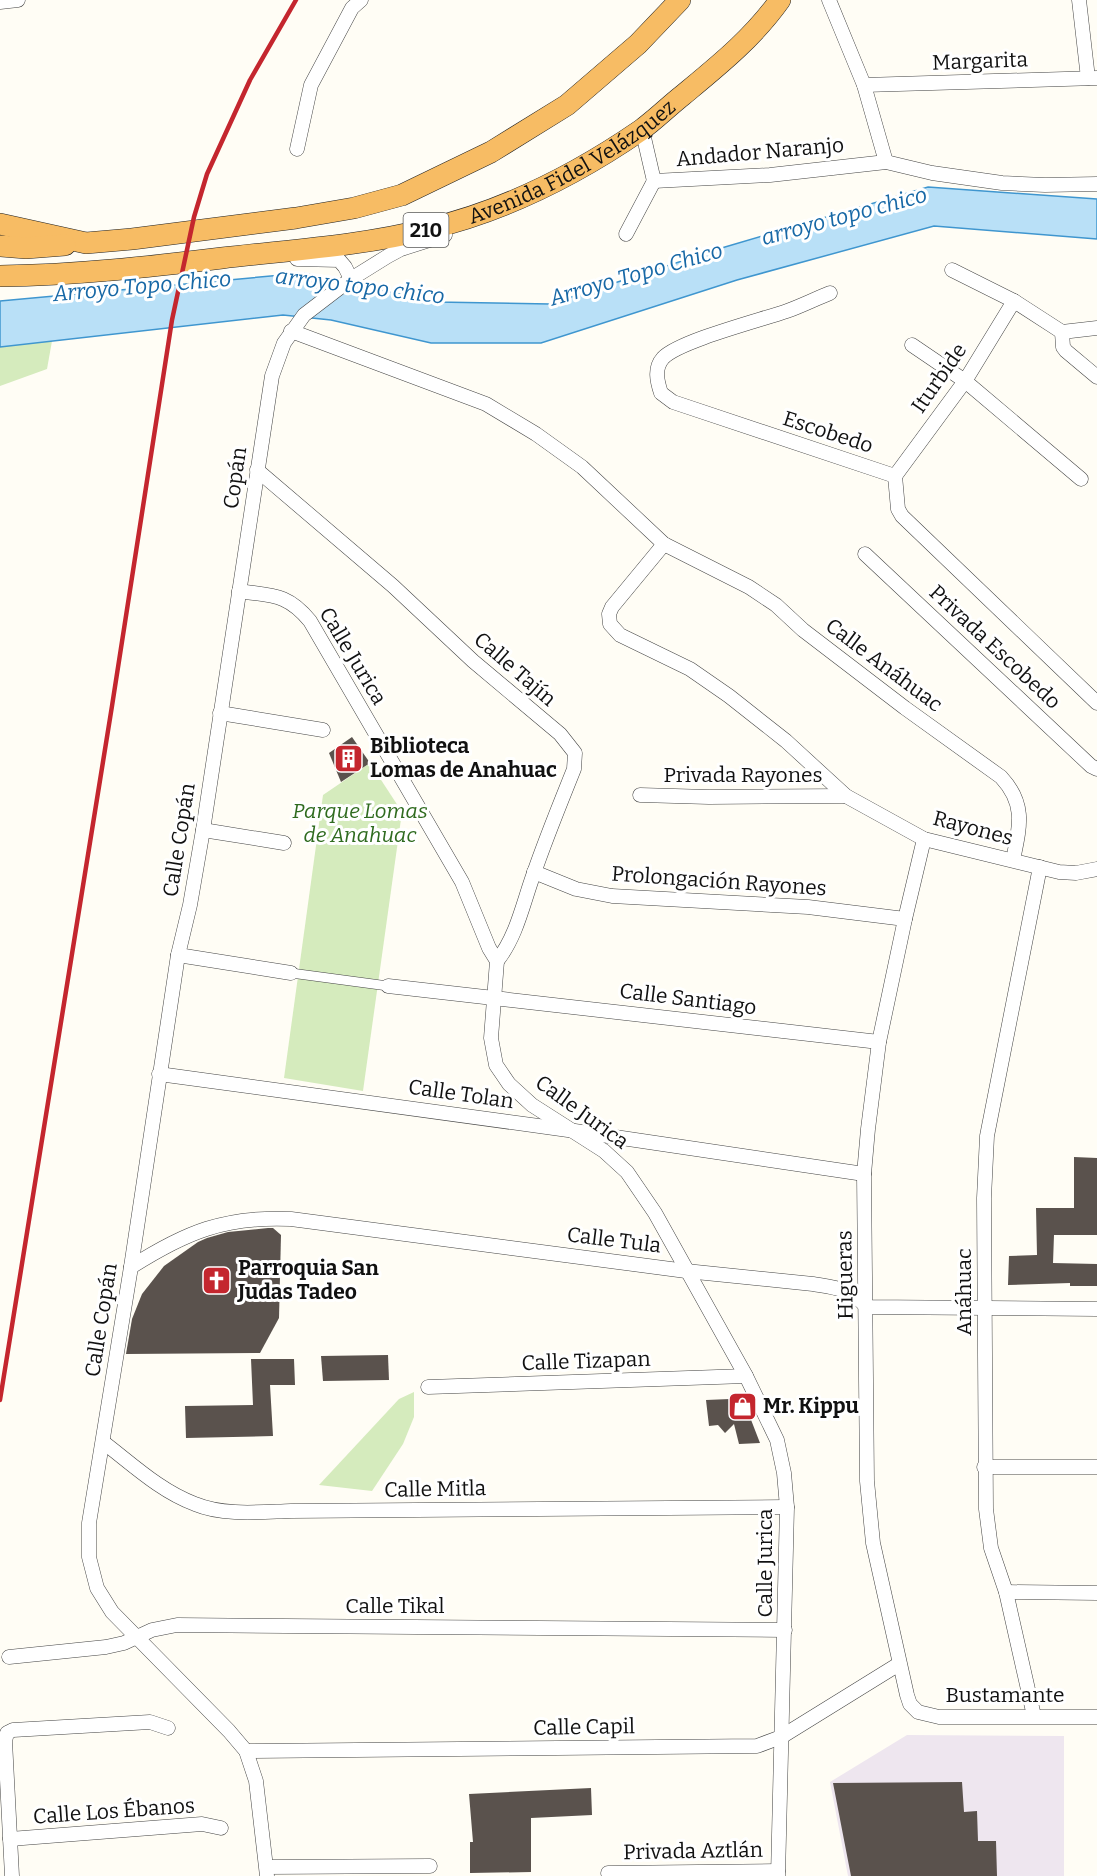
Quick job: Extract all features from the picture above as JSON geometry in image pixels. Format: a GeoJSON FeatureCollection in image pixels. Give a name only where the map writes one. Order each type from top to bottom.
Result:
{"type":"FeatureCollection","features":[{"type":"Feature","properties":{"kind":"highway","name":"210"},"geometry":{"type":"LineString","coordinates":[[0,224],[86,243],[296,218],[354,208],[402,195],[491,152],[567,105],[638,44],[680,0]]}},
{"type":"Feature","properties":{"kind":"highway","name":"Avenida Fidel Velázquez"},"geometry":{"type":"LineString","coordinates":[[0,276],[57,276],[399,236],[466,218],[524,196],[593,160],[642,129],[725,61],[780,0]]}},
{"type":"Feature","properties":{"kind":"highway"},"geometry":{"type":"LineString","coordinates":[[0,246],[26,248],[86,243]]}},
{"type":"Feature","properties":{"kind":"highway"},"geometry":{"type":"LineString","coordinates":[[0,289],[17,288],[57,276]]}},
{"type":"Feature","properties":{"kind":"street"},"geometry":{"type":"LineString","coordinates":[[0,2],[18,0]]}},
{"type":"Feature","properties":{"kind":"street"},"geometry":{"type":"LineString","coordinates":[[297,149],[311,86],[352,8],[361,0]]}},
{"type":"Feature","properties":{"kind":"street"},"geometry":{"type":"LineString","coordinates":[[829,0],[864,85],[886,162]]}},
{"type":"Feature","properties":{"kind":"street"},"geometry":{"type":"LineString","coordinates":[[1079,0],[1092,78]]}},
{"type":"Feature","properties":{"kind":"street","name":"Margarita"},"geometry":{"type":"LineString","coordinates":[[864,85],[1092,78]]}},
{"type":"Feature","properties":{"kind":"street","name":"Andador Naranjo"},"geometry":{"type":"LineString","coordinates":[[642,129],[654,181],[770,175],[886,162],[933,173],[1002,183],[1097,184]]}},
{"type":"Feature","properties":{"kind":"street"},"geometry":{"type":"LineString","coordinates":[[626,234],[654,181]]}},
{"type":"Feature","properties":{"kind":"street","name":"Copán"},"geometry":{"type":"LineString","coordinates":[[220,713],[272,376],[277,358],[291,331],[304,315],[348,282],[401,249],[488,221],[524,196]]}},
{"type":"Feature","properties":{"kind":"street"},"geometry":{"type":"LineString","coordinates":[[220,258],[339,260],[345,267],[348,282]]}},
{"type":"Feature","properties":{"kind":"street"},"geometry":{"type":"LineString","coordinates":[[952,270],[1014,301],[1062,332],[1097,328]]}},
{"type":"Feature","properties":{"kind":"street","name":"Escobedo"},"geometry":{"type":"LineString","coordinates":[[830,294],[672,352],[658,364],[657,373],[661,393],[673,402],[895,476],[898,509],[902,516],[1097,703]]}},
{"type":"Feature","properties":{"kind":"street","name":"Iturbide"},"geometry":{"type":"LineString","coordinates":[[895,476],[965,381],[1014,301]]}},
{"type":"Feature","properties":{"kind":"street","name":"Calle Anáhuac"},"geometry":{"type":"LineString","coordinates":[[291,331],[486,404],[536,434],[582,467],[664,544],[749,587],[776,605],[803,630],[1010,786],[1019,807],[1020,825],[1013,860]]}},
{"type":"Feature","properties":{"kind":"street"},"geometry":{"type":"LineString","coordinates":[[1062,332],[1063,347],[1066,351],[1097,377]]}},
{"type":"Feature","properties":{"kind":"street"},"geometry":{"type":"LineString","coordinates":[[912,345],[965,381],[1081,479]]}},
{"type":"Feature","properties":{"kind":"street","name":"Calle Tajín"},"geometry":{"type":"LineString","coordinates":[[257,470],[393,586],[472,661],[572,746],[575,753],[574,769],[534,872],[514,934],[508,948],[497,962]]}},
{"type":"Feature","properties":{"kind":"street"},"geometry":{"type":"LineString","coordinates":[[664,544],[612,607],[609,614],[612,627],[620,635],[690,669],[729,696],[786,741],[846,796]]}},
{"type":"Feature","properties":{"kind":"street","name":"Privada Escobedo"},"geometry":{"type":"LineString","coordinates":[[865,554],[1086,762],[1097,769]]}},
{"type":"Feature","properties":{"kind":"street","name":"Calle Jurica"},"geometry":{"type":"LineString","coordinates":[[239,591],[281,597],[298,607],[310,621],[462,882],[497,962],[491,1038],[496,1065],[509,1084],[532,1105],[604,1151],[627,1172],[655,1213],[746,1376],[777,1440],[784,1473],[787,1507],[778,1874]]}},
{"type":"Feature","properties":{"kind":"street"},"geometry":{"type":"LineString","coordinates":[[220,713],[322,730]]}},
{"type":"Feature","properties":{"kind":"street","name":"Calle Copán"},"geometry":{"type":"LineString","coordinates":[[220,713],[190,905],[178,955],[131,1267],[89,1523],[89,1557],[97,1588],[112,1612],[246,1751],[256,1781],[267,1872]]}},
{"type":"Feature","properties":{"kind":"street","name":"Privada Rayones"},"geometry":{"type":"LineString","coordinates":[[640,795],[730,798],[846,796]]}},
{"type":"Feature","properties":{"kind":"street","name":"Rayones"},"geometry":{"type":"LineString","coordinates":[[846,796],[924,839],[1059,872],[1076,873],[1097,869]]}},
{"type":"Feature","properties":{"kind":"street"},"geometry":{"type":"LineString","coordinates":[[203,830],[284,843]]}},
{"type":"Feature","properties":{"kind":"street","name":"Higueras"},"geometry":{"type":"LineString","coordinates":[[914,1709],[907,1695],[899,1664],[870,1521],[867,1481],[864,1174],[871,1094],[879,1042],[924,839]]}},
{"type":"Feature","properties":{"kind":"street","name":"Anáhuac"},"geometry":{"type":"LineString","coordinates":[[1034,1716],[1006,1592],[991,1548],[986,1509],[984,1198],[987,1136],[1040,867]]}},
{"type":"Feature","properties":{"kind":"street","name":"Prolongación Rayones"},"geometry":{"type":"LineString","coordinates":[[534,872],[576,889],[612,896],[808,907],[905,919]]}},
{"type":"Feature","properties":{"kind":"street"},"geometry":{"type":"LineString","coordinates":[[178,955],[388,986]]}},
{"type":"Feature","properties":{"kind":"street","name":"Calle Santiago"},"geometry":{"type":"LineString","coordinates":[[388,986],[879,1042]]}},
{"type":"Feature","properties":{"kind":"street","name":"Calle Tolan"},"geometry":{"type":"LineString","coordinates":[[159,1074],[568,1130],[864,1174]]}},
{"type":"Feature","properties":{"kind":"street","name":"Calle Tula"},"geometry":{"type":"LineString","coordinates":[[131,1267],[183,1237],[214,1225],[268,1218],[291,1219],[686,1271],[831,1287],[854,1294],[867,1307]]}},
{"type":"Feature","properties":{"kind":"street"},"geometry":{"type":"LineString","coordinates":[[867,1307],[1097,1309]]}},
{"type":"Feature","properties":{"kind":"street","name":"Calle Tizapan"},"geometry":{"type":"LineString","coordinates":[[428,1387],[746,1376]]}},
{"type":"Feature","properties":{"kind":"street","name":"Calle Mitla"},"geometry":{"type":"LineString","coordinates":[[103,1442],[172,1494],[196,1505],[220,1510],[787,1507]]}},
{"type":"Feature","properties":{"kind":"street"},"geometry":{"type":"LineString","coordinates":[[984,1467],[1097,1467]]}},
{"type":"Feature","properties":{"kind":"street"},"geometry":{"type":"LineString","coordinates":[[1006,1592],[1097,1593]]}},
{"type":"Feature","properties":{"kind":"street","name":"Calle Tikal"},"geometry":{"type":"LineString","coordinates":[[9,1657],[106,1647],[124,1643],[152,1630],[177,1625],[785,1630]]}},
{"type":"Feature","properties":{"kind":"street","name":"Calle Capil"},"geometry":{"type":"LineString","coordinates":[[246,1751],[757,1746],[781,1737],[899,1664]]}},
{"type":"Feature","properties":{"kind":"street","name":"Bustamante"},"geometry":{"type":"LineString","coordinates":[[914,1709],[923,1714],[939,1717],[1097,1717]]}},
{"type":"Feature","properties":{"kind":"street"},"geometry":{"type":"LineString","coordinates":[[12,1876],[5,1741],[7,1733],[13,1730],[150,1722],[168,1728]]}},
{"type":"Feature","properties":{"kind":"street","name":"Calle Los Ébanos"},"geometry":{"type":"LineString","coordinates":[[10,1839],[202,1824],[221,1828]]}},
{"type":"Feature","properties":{"kind":"street"},"geometry":{"type":"LineString","coordinates":[[267,1872],[430,1866]]}},
{"type":"Feature","properties":{"kind":"street","name":"Privada Aztlán"},"geometry":{"type":"LineString","coordinates":[[608,1873],[778,1874]]}},
{"type":"Feature","properties":{"kind":"shaded area"},"geometry":{"type":"Polygon","coordinates":[[[907,1735],[1064,1736],[1064,1876],[848,1876],[830,1782],[907,1735]]]}},
{"type":"Feature","properties":{"kind":"green space"},"geometry":{"type":"Polygon","coordinates":[[[52,341],[47,369],[0,386],[0,346],[52,341]]]}},
{"type":"Feature","properties":{"kind":"green space","name":"Parque Lomas de Anahuac"},"geometry":{"type":"Polygon","coordinates":[[[370,763],[402,812],[363,1091],[284,1078],[323,795],[370,763]]]}},
{"type":"Feature","properties":{"kind":"green space"},"geometry":{"type":"Polygon","coordinates":[[[414,1392],[414,1417],[403,1444],[372,1491],[319,1485],[399,1399],[414,1392]]]}},
{"type":"Feature","properties":{"kind":"water","name":"arroyo topo chico"},"geometry":{"type":"Polygon","coordinates":[[[928,187],[1097,199],[1097,239],[934,226],[737,280],[541,343],[431,343],[331,320],[283,315],[0,347],[0,301],[304,273],[436,302],[550,304],[725,247],[928,187]]]}},
{"type":"Feature","properties":{"kind":"building","name":"Biblioteca Lomas de Anahuac"},"geometry":{"type":"Polygon","coordinates":[[[352,737],[370,763],[341,782],[329,753],[352,737]]]}},
{"type":"Feature","properties":{"kind":"building"},"geometry":{"type":"Polygon","coordinates":[[[1074,1157],[1097,1158],[1097,1235],[1054,1235],[1053,1263],[1097,1264],[1097,1286],[1070,1286],[1070,1283],[1008,1285],[1009,1256],[1037,1255],[1036,1208],[1074,1208],[1074,1157]]]}},
{"type":"Feature","properties":{"kind":"building","name":"Parroquia San Judas Tadeo"},"geometry":{"type":"Polygon","coordinates":[[[273,1228],[281,1235],[279,1318],[260,1353],[126,1354],[132,1319],[142,1294],[164,1266],[207,1238],[228,1232],[273,1228]]]}},
{"type":"Feature","properties":{"kind":"building"},"geometry":{"type":"Polygon","coordinates":[[[388,1355],[389,1380],[323,1381],[321,1356],[388,1355]]]}},
{"type":"Feature","properties":{"kind":"building"},"geometry":{"type":"Polygon","coordinates":[[[251,1359],[294,1359],[295,1385],[270,1385],[273,1436],[186,1438],[185,1406],[253,1405],[251,1359]]]}},
{"type":"Feature","properties":{"kind":"building"},"geometry":{"type":"Polygon","coordinates":[[[730,1399],[731,1412],[751,1409],[748,1412],[760,1443],[739,1444],[734,1424],[725,1433],[718,1425],[709,1426],[706,1400],[730,1399]]]}},
{"type":"Feature","properties":{"kind":"building"},"geometry":{"type":"Polygon","coordinates":[[[962,1782],[964,1812],[977,1811],[978,1841],[996,1841],[997,1876],[851,1876],[833,1783],[962,1782]]]}},
{"type":"Feature","properties":{"kind":"building"},"geometry":{"type":"Polygon","coordinates":[[[591,1788],[592,1815],[531,1818],[531,1872],[470,1873],[470,1842],[473,1842],[469,1794],[591,1788]]]}},
{"type":"Feature","properties":{"kind":"railway"},"geometry":{"type":"LineString","coordinates":[[0,1400],[172,320],[194,217],[207,174],[250,80],[296,0]]}},
{"type":"Feature","properties":{"kind":"place","name":"Biblioteca Lomas de Anahuac"},"geometry":{"type":"Point","coordinates":[349,758]}},
{"type":"Feature","properties":{"kind":"place","name":"Parroquia San Judas Tadeo"},"geometry":{"type":"Point","coordinates":[217,1280]}},
{"type":"Feature","properties":{"kind":"place","name":"Mr. Kippu"},"geometry":{"type":"Point","coordinates":[742,1406]}},
{"type":"Feature","properties":{"kind":"water label","name":"Arroyo Topo Chico"},"geometry":{"type":"Point","coordinates":[636,274]}},
{"type":"Feature","properties":{"kind":"water label","name":"Arroyo Topo Chico"},"geometry":{"type":"Point","coordinates":[142,286]}}]}
